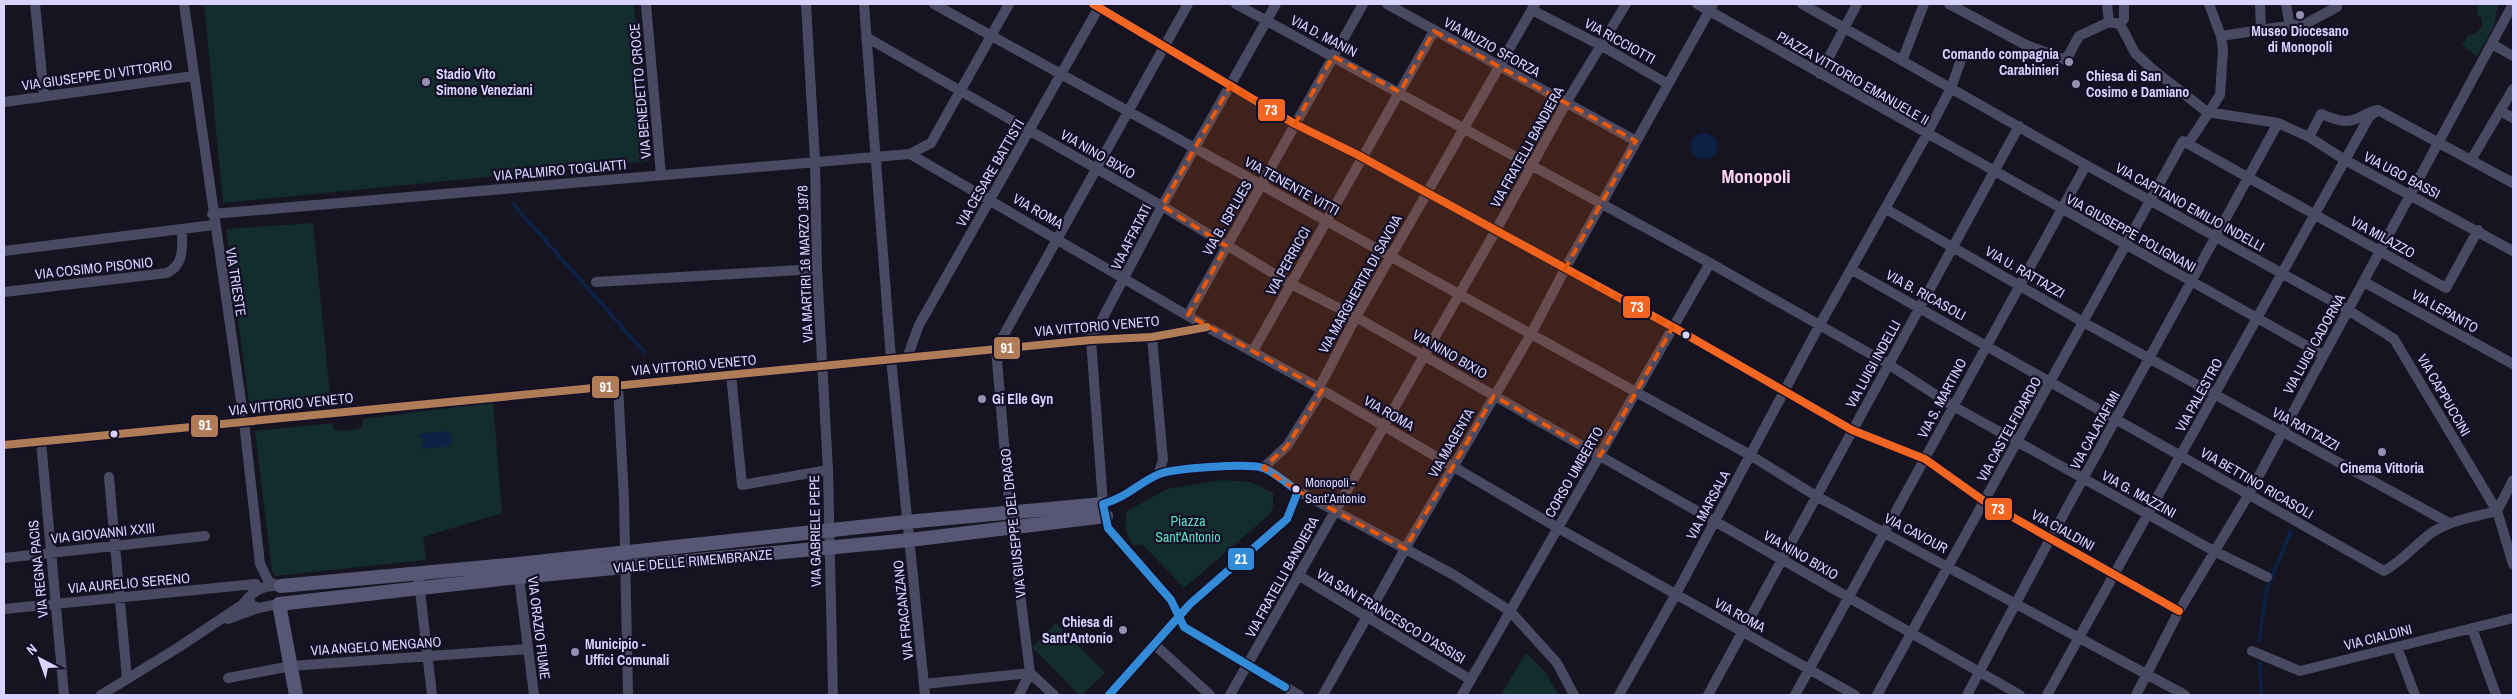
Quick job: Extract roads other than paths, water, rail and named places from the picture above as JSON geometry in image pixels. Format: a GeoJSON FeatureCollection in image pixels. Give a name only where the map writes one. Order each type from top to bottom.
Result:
{"type":"FeatureCollection","features":[{"type":"Feature","properties":{"kind":"street"},"geometry":{"type":"LineString","coordinates":[[35,4],[44,96]]}},
{"type":"Feature","properties":{"kind":"street","name":"VIA TRIESTE"},"geometry":{"type":"LineString","coordinates":[[184,4],[212,214],[244,422],[260,564]]}},
{"type":"Feature","properties":{"kind":"street","name":"VIA BENEDETTO CROCE"},"geometry":{"type":"LineString","coordinates":[[646,4],[661,175]]}},
{"type":"Feature","properties":{"kind":"street","name":"VIA MARTIRI 16 MARZO 1978"},"geometry":{"type":"LineString","coordinates":[[806,4],[816,161],[817,269],[824,367]]}},
{"type":"Feature","properties":{"kind":"street","name":"VIA FRACANZANO"},"geometry":{"type":"LineString","coordinates":[[864,4],[891,359],[925,695]]}},
{"type":"Feature","properties":{"kind":"street","name":"VIA TENENTE VITTI"},"geometry":{"type":"LineString","coordinates":[[934,4],[1063,73],[1635,394]]}},
{"type":"Feature","properties":{"kind":"street"},"geometry":{"type":"LineString","coordinates":[[910,154],[931,143],[1009,4]]}},
{"type":"Feature","properties":{"kind":"street"},"geometry":{"type":"LineString","coordinates":[[996,349],[1188,4]]}},
{"type":"Feature","properties":{"kind":"street","name":"VIA D. MANIN"},"geometry":{"type":"LineString","coordinates":[[1236,4],[1400,92],[1531,167],[1601,204]]}},
{"type":"Feature","properties":{"kind":"street","name":"VIA AFFATATI"},"geometry":{"type":"LineString","coordinates":[[1091,340],[1126,278],[1162,206],[1276,4]]}},
{"type":"Feature","properties":{"kind":"street","name":"VIA B. ISPLUES"},"geometry":{"type":"LineString","coordinates":[[1188,315],[1362,4]]}},
{"type":"Feature","properties":{"kind":"street","name":"VIA MUZIO SFORZA"},"geometry":{"type":"LineString","coordinates":[[1387,4],[1636,142]]}},
{"type":"Feature","properties":{"kind":"street","name":"VIA FRATELLI BANDIERA"},"geometry":{"type":"LineString","coordinates":[[1230,695],[1495,232],[1566,103],[1626,4]]}},
{"type":"Feature","properties":{"kind":"street","name":"PIAZZA VITTORIO EMANUELE II"},"geometry":{"type":"LineString","coordinates":[[1697,4],[1711,7],[1820,74],[1927,134],[1819,326]]}},
{"type":"Feature","properties":{"kind":"street","name":"VIA CAPITANO EMILIO INDELLI"},"geometry":{"type":"LineString","coordinates":[[1802,4],[2019,126],[2086,166],[2348,310]]}},
{"type":"Feature","properties":{"kind":"street"},"geometry":{"type":"LineString","coordinates":[[1820,74],[1857,4]]}},
{"type":"Feature","properties":{"kind":"street"},"geometry":{"type":"LineString","coordinates":[[1902,61],[1924,4]]}},
{"type":"Feature","properties":{"kind":"street"},"geometry":{"type":"LineString","coordinates":[[1949,4],[2024,44],[2066,60],[2079,36],[2124,19],[2124,4]]}},
{"type":"Feature","properties":{"kind":"street"},"geometry":{"type":"LineString","coordinates":[[2107,4],[2114,23],[2135,53],[2150,68],[2207,112]]}},
{"type":"Feature","properties":{"kind":"street","name":"VIA CASTELFIDARDO"},"geometry":{"type":"LineString","coordinates":[[1877,695],[2150,201],[2185,142],[2220,95],[2223,50],[2221,36],[2209,4]]}},
{"type":"Feature","properties":{"kind":"street"},"geometry":{"type":"LineString","coordinates":[[2260,4],[2261,30]]}},
{"type":"Feature","properties":{"kind":"street"},"geometry":{"type":"LineString","coordinates":[[2286,4],[2290,27]]}},
{"type":"Feature","properties":{"kind":"street"},"geometry":{"type":"LineString","coordinates":[[2221,36],[2307,23],[2337,7],[2336,4]]}},
{"type":"Feature","properties":{"kind":"street","name":"VIA LUIGI CADORNA"},"geometry":{"type":"LineString","coordinates":[[2136,695],[2214,550],[2249,494],[2513,4]]}},
{"type":"Feature","properties":{"kind":"street","name":"VIA CIALDINI"},"geometry":{"type":"LineString","coordinates":[[1097,5],[1163,47],[1295,124],[1673,327],[1852,430],[1925,459],[1984,501],[2180,611]]}},
{"type":"Feature","properties":{"kind":"street","name":"VIA CESARE BATTISTI"},"geometry":{"type":"LineString","coordinates":[[907,358],[919,325],[1063,73],[1097,5]]}},
{"type":"Feature","properties":{"kind":"street","name":"VIA RICCIOTTI"},"geometry":{"type":"LineString","coordinates":[[1534,7],[1668,84]]}},
{"type":"Feature","properties":{"kind":"street","name":"VIA MARGHERITA DI SAVOIA"},"geometry":{"type":"LineString","coordinates":[[1320,389],[1356,316],[1534,7]]}},
{"type":"Feature","properties":{"kind":"street"},"geometry":{"type":"LineString","coordinates":[[1711,7],[1601,204],[1710,263],[1819,326]]}},
{"type":"Feature","properties":{"kind":"street","name":"VIA PERRICCI"},"geometry":{"type":"LineString","coordinates":[[1253,351],[1434,31]]}},
{"type":"Feature","properties":{"kind":"street","name":"VIA NINO BIXIO"},"geometry":{"type":"LineString","coordinates":[[866,37],[1162,206],[1291,284],[1356,316],[2020,695]]}},
{"type":"Feature","properties":{"kind":"street"},"geometry":{"type":"LineString","coordinates":[[2492,44],[2513,56]]}},
{"type":"Feature","properties":{"kind":"street"},"geometry":{"type":"LineString","coordinates":[[1927,134],[1951,88],[1962,57]]}},
{"type":"Feature","properties":{"kind":"street","name":"VIA GIUSEPPE DI VITTORIO"},"geometry":{"type":"LineString","coordinates":[[4,102],[193,76]]}},
{"type":"Feature","properties":{"kind":"street"},"geometry":{"type":"LineString","coordinates":[[2471,160],[2513,89]]}},
{"type":"Feature","properties":{"kind":"street"},"geometry":{"type":"LineString","coordinates":[[2309,137],[2321,114],[2341,121],[2354,120],[2371,110],[2378,110],[2513,183]]}},
{"type":"Feature","properties":{"kind":"street","name":"VIA PALESTRO"},"geometry":{"type":"LineString","coordinates":[[2047,695],[2149,515],[2344,160],[2369,117],[2378,110]]}},
{"type":"Feature","properties":{"kind":"street"},"geometry":{"type":"LineString","coordinates":[[2500,111],[2513,118]]}},
{"type":"Feature","properties":{"kind":"street","name":"VIA UGO BASSI"},"geometry":{"type":"LineString","coordinates":[[2207,112],[2278,123],[2309,137],[2344,160],[2478,230],[2513,251]]}},
{"type":"Feature","properties":{"kind":"street","name":"VIA CALATAFIMI"},"geometry":{"type":"LineString","coordinates":[[1967,695],[2050,539],[2278,123]]}},
{"type":"Feature","properties":{"kind":"street","name":"VIA LUIGI INDELLI"},"geometry":{"type":"LineString","coordinates":[[1708,695],[2019,126]]}},
{"type":"Feature","properties":{"kind":"street","name":"VIA GIUSEPPE POLIGNANI"},"geometry":{"type":"LineString","coordinates":[[1927,134],[2060,210],[2323,355]]}},
{"type":"Feature","properties":{"kind":"street","name":"VIA MILAZZO"},"geometry":{"type":"LineString","coordinates":[[2185,142],[2248,179],[2446,288],[2478,230]]}},
{"type":"Feature","properties":{"kind":"street","name":"VIA PALMIRO TOGLIATTI"},"geometry":{"type":"LineString","coordinates":[[212,214],[910,154]]}},
{"type":"Feature","properties":{"kind":"street","name":"VIA ROMA"},"geometry":{"type":"LineString","coordinates":[[910,154],[1558,528],[1855,695]]}},
{"type":"Feature","properties":{"kind":"street","name":"VIA S. MARTINO"},"geometry":{"type":"LineString","coordinates":[[1794,695],[2086,166]]}},
{"type":"Feature","properties":{"kind":"street","name":"VIA MAGENTA"},"geometry":{"type":"LineString","coordinates":[[1323,695],[1405,549],[1531,334],[1564,269],[1601,204]]}},
{"type":"Feature","properties":{"kind":"street","name":"VIA U. RATTAZZI"},"geometry":{"type":"LineString","coordinates":[[1886,209],[2083,322],[2150,358]]}},
{"type":"Feature","properties":{"kind":"street","name":"VIA COSIMO PISONIO"},"geometry":{"type":"LineString","coordinates":[[4,251],[214,225]]}},
{"type":"Feature","properties":{"kind":"street","name":"VIA COSIMO PISONIO"},"geometry":{"type":"LineString","coordinates":[[4,292],[168,273],[174,270],[181,259],[182,229]]}},
{"type":"Feature","properties":{"kind":"street","name":"CORSO UMBERTO"},"geometry":{"type":"LineString","coordinates":[[1462,695],[1710,263]]}},
{"type":"Feature","properties":{"kind":"street"},"geometry":{"type":"LineString","coordinates":[[596,282],[817,269]]}},
{"type":"Feature","properties":{"kind":"street","name":"VIA B. RICASOLI"},"geometry":{"type":"LineString","coordinates":[[1852,270],[1986,345]]}},
{"type":"Feature","properties":{"kind":"street","name":"VIA LEPANTO"},"geometry":{"type":"LineString","coordinates":[[2364,282],[2513,364]]}},
{"type":"Feature","properties":{"kind":"street","name":"VIA CAPPUCCINI"},"geometry":{"type":"LineString","coordinates":[[2348,310],[2394,339],[2497,511],[2513,564]]}},
{"type":"Feature","properties":{"kind":"street","name":"VIA G. MAZZINI"},"geometry":{"type":"LineString","coordinates":[[1819,326],[1888,364],[1953,406],[2149,515],[2267,577]]}},
{"type":"Feature","properties":{"kind":"street","name":"VIA MARSALA"},"geometry":{"type":"LineString","coordinates":[[1618,695],[1676,594],[1819,326]]}},
{"type":"Feature","properties":{"kind":"street","name":"VIA VITTORIO VENETO"},"geometry":{"type":"LineString","coordinates":[[4,445],[1091,340],[1152,337],[1207,327]]}},
{"type":"Feature","properties":{"kind":"street"},"geometry":{"type":"LineString","coordinates":[[1152,337],[1163,460],[1158,474]]}},
{"type":"Feature","properties":{"kind":"street"},"geometry":{"type":"LineString","coordinates":[[1091,340],[1104,510],[1108,528],[1171,600],[1184,627],[1299,695]]}},
{"type":"Feature","properties":{"kind":"street","name":"VIA BETTINO RICASOLI"},"geometry":{"type":"LineString","coordinates":[[1986,345],[2384,571],[2431,533],[2449,523]]}},
{"type":"Feature","properties":{"kind":"street","name":"VIA GIUSEPPE DEL DRAGO"},"geometry":{"type":"LineString","coordinates":[[996,349],[1011,520],[1030,673]]}},
{"type":"Feature","properties":{"kind":"street","name":"VIA RATTAZZI"},"geometry":{"type":"LineString","coordinates":[[2150,358],[2449,523]]}},
{"type":"Feature","properties":{"kind":"street","name":"VIA GABRIELE PEPE"},"geometry":{"type":"LineString","coordinates":[[824,367],[833,695]]}},
{"type":"Feature","properties":{"kind":"street"},"geometry":{"type":"LineString","coordinates":[[731,375],[742,485],[828,470]]}},
{"type":"Feature","properties":{"kind":"street"},"geometry":{"type":"LineString","coordinates":[[618,386],[625,551],[628,695]]}},
{"type":"Feature","properties":{"kind":"street"},"geometry":{"type":"LineString","coordinates":[[1263,468],[1287,446],[1320,389]]}},
{"type":"Feature","properties":{"kind":"street","name":"VIA CAVOUR"},"geometry":{"type":"LineString","coordinates":[[1635,394],[1750,455],[1816,496],[2016,602],[2185,695]]}},
{"type":"Feature","properties":{"kind":"street","name":"VIA REGNA PACIS"},"geometry":{"type":"LineString","coordinates":[[40,441],[64,695]]}},
{"type":"Feature","properties":{"kind":"street"},"geometry":{"type":"LineString","coordinates":[[1104,510],[1158,474],[1180,470],[1246,465],[1263,468],[1298,492],[1454,575],[1510,612],[1557,663],[1574,695]]}},
{"type":"Feature","properties":{"kind":"street"},"geometry":{"type":"LineString","coordinates":[[109,477],[127,679]]}},
{"type":"Feature","properties":{"kind":"street"},"geometry":{"type":"LineString","coordinates":[[2449,523],[2497,511],[2513,480]]}},
{"type":"Feature","properties":{"kind":"street"},"geometry":{"type":"LineString","coordinates":[[1110,695],[1179,616],[1286,519],[1298,492]]}},
{"type":"Feature","properties":{"kind":"street","name":"VIALE DELLE RIMEMBRANZE"},"geometry":{"type":"LineString","coordinates":[[279,604],[420,588],[625,551],[906,522],[1011,520],[1104,510]]}},
{"type":"Feature","properties":{"kind":"street","name":"VIALE DELLE RIMEMBRANZE"},"geometry":{"type":"LineString","coordinates":[[282,586],[418,573],[625,568],[910,540],[1011,520]]}},
{"type":"Feature","properties":{"kind":"street","name":"VIA GIOVANNI XXIII"},"geometry":{"type":"LineString","coordinates":[[4,558],[205,536]]}},
{"type":"Feature","properties":{"kind":"street"},"geometry":{"type":"LineString","coordinates":[[202,632],[258,608],[279,604],[285,599],[286,592],[282,586],[269,582],[260,564]]}},
{"type":"Feature","properties":{"kind":"street"},"geometry":{"type":"LineString","coordinates":[[258,608],[251,605],[260,564]]}},
{"type":"Feature","properties":{"kind":"street","name":"VIA ORAZIO FIUME"},"geometry":{"type":"LineString","coordinates":[[518,571],[534,695]]}},
{"type":"Feature","properties":{"kind":"street"},"geometry":{"type":"LineString","coordinates":[[418,573],[432,695]]}},
{"type":"Feature","properties":{"kind":"street","name":"VIA SAN FRANCESCO D'ASSISI"},"geometry":{"type":"LineString","coordinates":[[1298,575],[1471,680]]}},
{"type":"Feature","properties":{"kind":"street","name":"VIA AURELIO SERENO"},"geometry":{"type":"LineString","coordinates":[[4,609],[120,598],[253,591],[266,586],[282,586]]}},
{"type":"Feature","properties":{"kind":"street"},"geometry":{"type":"LineString","coordinates":[[100,695],[202,632],[242,604],[253,591]]}},
{"type":"Feature","properties":{"kind":"street"},"geometry":{"type":"LineString","coordinates":[[279,604],[296,695]]}},
{"type":"Feature","properties":{"kind":"street","name":"VIA CIALDINI"},"geometry":{"type":"LineString","coordinates":[[2252,651],[2300,671],[2513,618]]}},
{"type":"Feature","properties":{"kind":"street"},"geometry":{"type":"LineString","coordinates":[[2472,628],[2496,695]]}},
{"type":"Feature","properties":{"kind":"street"},"geometry":{"type":"LineString","coordinates":[[1154,644],[1210,695]]}},
{"type":"Feature","properties":{"kind":"street"},"geometry":{"type":"LineString","coordinates":[[2397,647],[2415,695]]}},
{"type":"Feature","properties":{"kind":"street","name":"VIA ANGELO MENGANO"},"geometry":{"type":"LineString","coordinates":[[228,678],[291,666],[528,649]]}},
{"type":"Feature","properties":{"kind":"street"},"geometry":{"type":"LineString","coordinates":[[1020,695],[1030,673]]}},
{"type":"Feature","properties":{"kind":"street"},"geometry":{"type":"LineString","coordinates":[[924,684],[1030,673],[1054,695]]}},
{"type":"Feature","properties":{"kind":"water"},"geometry":{"type":"Polygon","coordinates":[[[1704,133],[1713,137],[1717,146],[1713,155],[1704,159],[1695,155],[1691,146],[1695,137],[1704,133]]]}},
{"type":"Feature","properties":{"kind":"water"},"geometry":{"type":"Polygon","coordinates":[[[448,431],[452,438],[450,446],[420,449],[424,440],[419,434],[448,431]]]}},
{"type":"Feature","properties":{"kind":"waterway"},"geometry":{"type":"LineString","coordinates":[[514,205],[644,352]]}},
{"type":"Feature","properties":{"kind":"waterway"},"geometry":{"type":"LineString","coordinates":[[2259,640],[2267,588],[2291,531]]}},
{"type":"Feature","properties":{"kind":"waterway"},"geometry":{"type":"LineString","coordinates":[[2260,663],[2261,695]]}},
{"type":"Feature","properties":{"kind":"place","name":"Museo Diocesano di Monopoli"},"geometry":{"type":"Point","coordinates":[2300,15]}},
{"type":"Feature","properties":{"kind":"place","name":"Comando compagnia Carabinieri"},"geometry":{"type":"Point","coordinates":[2069,62]}},
{"type":"Feature","properties":{"kind":"place","name":"Stadio Vito Simone Veneziani"},"geometry":{"type":"Point","coordinates":[426,82]}},
{"type":"Feature","properties":{"kind":"place","name":"Chiesa di San Cosimo e Damiano"},"geometry":{"type":"Point","coordinates":[2076,84]}},
{"type":"Feature","properties":{"kind":"place","name":"Gi Elle Gyn"},"geometry":{"type":"Point","coordinates":[982,399]}},
{"type":"Feature","properties":{"kind":"place","name":"Cinema Vittoria"},"geometry":{"type":"Point","coordinates":[2382,452]}},
{"type":"Feature","properties":{"kind":"place","name":"Monopoli - Sant’Antonio"},"geometry":{"type":"Point","coordinates":[1296,489]}},
{"type":"Feature","properties":{"kind":"place","name":"Chiesa di Sant'Antonio"},"geometry":{"type":"Point","coordinates":[1123,630]}},
{"type":"Feature","properties":{"kind":"place","name":"Municipio - Uffici Comunali"},"geometry":{"type":"Point","coordinates":[575,652]}},
{"type":"Feature","properties":{"kind":"district","name":"Monopoli"},"geometry":{"type":"Point","coordinates":[1756,176]}},
{"type":"Feature","properties":{"kind":"park label","name":"Piazza Sant'Antonio"},"geometry":{"type":"Point","coordinates":[1188,530]}}]}
